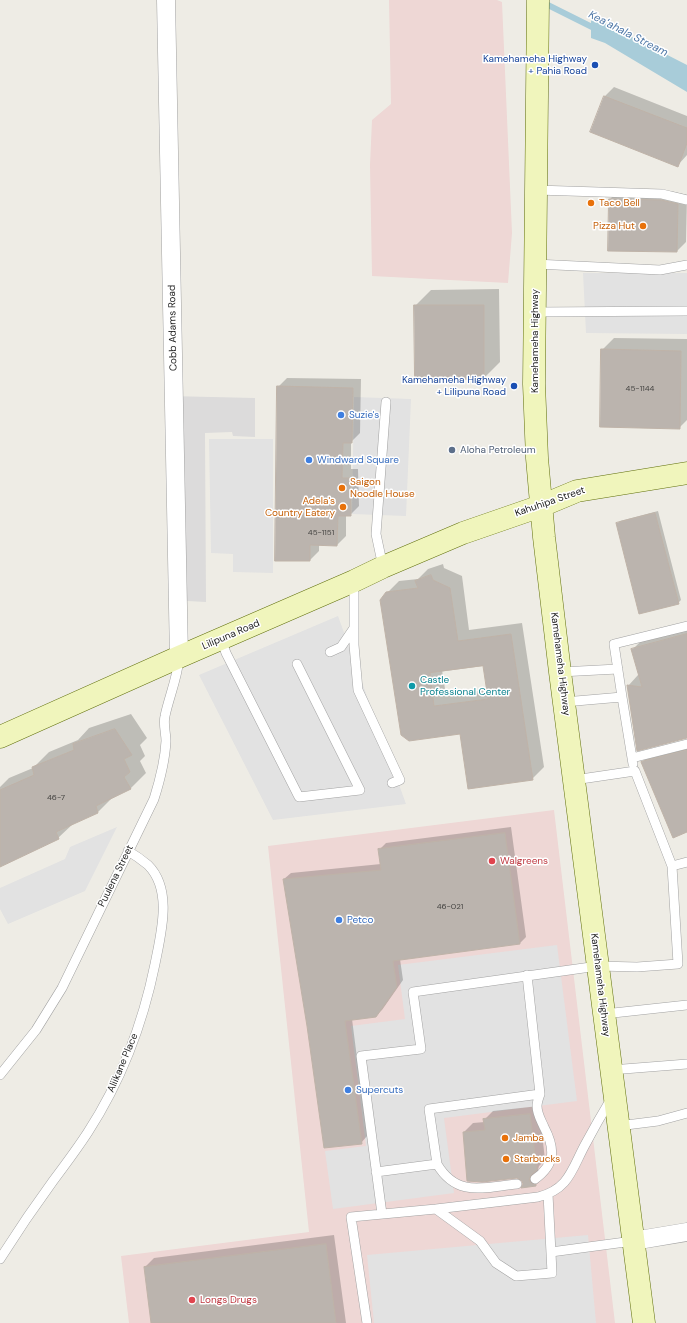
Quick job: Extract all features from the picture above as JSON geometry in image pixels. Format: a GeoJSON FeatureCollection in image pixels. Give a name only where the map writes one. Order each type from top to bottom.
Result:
{"type":"FeatureCollection","features":[{"type":"Feature","properties":{"kind":"main road","name":"Kamehameha Highway"},"geometry":{"type":"LineString","coordinates":[[538,10],[534,384],[537,458],[560,672],[644,1323]]}},
{"type":"Feature","properties":{"kind":"main road","name":"Kahuhipa Street"},"geometry":{"type":"LineString","coordinates":[[463,533],[541,506],[577,491],[687,473]]}},
{"type":"Feature","properties":{"kind":"main road","name":"Lilipuna Road"},"geometry":{"type":"LineString","coordinates":[[0,737],[354,581],[383,566],[463,533]]}},
{"type":"Feature","properties":{"kind":"street","name":"Cobb Adams Road"},"geometry":{"type":"LineString","coordinates":[[166,0],[180,657]]}},
{"type":"Feature","properties":{"kind":"street"},"geometry":{"type":"LineString","coordinates":[[633,1241],[687,1232]]}},
{"type":"Feature","properties":{"kind":"lane"},"geometry":{"type":"LineString","coordinates":[[536,190],[662,194],[687,200]]}},
{"type":"Feature","properties":{"kind":"lane"},"geometry":{"type":"LineString","coordinates":[[535,264],[660,270],[687,265]]}},
{"type":"Feature","properties":{"kind":"lane"},"geometry":{"type":"LineString","coordinates":[[535,312],[687,310]]}},
{"type":"Feature","properties":{"kind":"lane"},"geometry":{"type":"LineString","coordinates":[[383,566],[376,534],[386,402]]}},
{"type":"Feature","properties":{"kind":"lane"},"geometry":{"type":"LineString","coordinates":[[354,581],[354,645],[358,690],[400,780],[392,783]]}},
{"type":"Feature","properties":{"kind":"lane"},"geometry":{"type":"LineString","coordinates":[[382,1214],[361,1056],[421,1049],[413,992],[598,966],[638,967],[683,964],[672,866],[635,770],[614,644],[687,626]]}},
{"type":"Feature","properties":{"kind":"lane"},"geometry":{"type":"LineString","coordinates":[[330,652],[341,647],[354,628]]}},
{"type":"Feature","properties":{"kind":"lane"},"geometry":{"type":"LineString","coordinates":[[221,639],[226,653],[298,797],[360,790],[297,664]]}},
{"type":"Feature","properties":{"kind":"lane","name":"Puulena Street"},"geometry":{"type":"LineString","coordinates":[[0,1075],[36,1030],[62,988],[154,799],[159,784],[165,752],[166,735],[164,718],[180,657]]}},
{"type":"Feature","properties":{"kind":"lane"},"geometry":{"type":"LineString","coordinates":[[560,672],[618,669]]}},
{"type":"Feature","properties":{"kind":"lane"},"geometry":{"type":"LineString","coordinates":[[564,702],[622,697]]}},
{"type":"Feature","properties":{"kind":"lane"},"geometry":{"type":"LineString","coordinates":[[632,758],[687,744]]}},
{"type":"Feature","properties":{"kind":"lane"},"geometry":{"type":"LineString","coordinates":[[574,780],[635,770]]}},
{"type":"Feature","properties":{"kind":"lane","name":"Aliikane Place"},"geometry":{"type":"LineString","coordinates":[[0,1259],[20,1226],[89,1131],[118,1077],[142,1016],[151,985],[164,912],[161,890],[156,877],[148,866],[128,851]]}},
{"type":"Feature","properties":{"kind":"lane"},"geometry":{"type":"LineString","coordinates":[[672,866],[687,862]]}},
{"type":"Feature","properties":{"kind":"lane"},"geometry":{"type":"LineString","coordinates":[[527,975],[540,1094],[537,1105],[538,1114],[552,1146],[552,1156],[549,1166],[543,1174],[535,1179]]}},
{"type":"Feature","properties":{"kind":"lane"},"geometry":{"type":"LineString","coordinates":[[604,1014],[687,1005]]}},
{"type":"Feature","properties":{"kind":"lane"},"geometry":{"type":"LineString","coordinates":[[611,1070],[687,1064]]}},
{"type":"Feature","properties":{"kind":"lane"},"geometry":{"type":"LineString","coordinates":[[366,1323],[351,1217],[538,1197],[548,1194],[564,1184],[614,1093]]}},
{"type":"Feature","properties":{"kind":"lane"},"geometry":{"type":"LineString","coordinates":[[517,1184],[468,1188],[449,1180],[442,1173],[437,1164],[428,1109],[540,1094]]}},
{"type":"Feature","properties":{"kind":"lane"},"geometry":{"type":"LineString","coordinates":[[618,1126],[658,1121],[687,1113]]}},
{"type":"Feature","properties":{"kind":"lane"},"geometry":{"type":"LineString","coordinates":[[376,1172],[437,1164]]}},
{"type":"Feature","properties":{"kind":"lane"},"geometry":{"type":"LineString","coordinates":[[436,1208],[480,1241],[496,1263],[516,1276],[552,1273],[548,1194]]}},
{"type":"Feature","properties":{"kind":"lane"},"geometry":{"type":"LineString","coordinates":[[551,1252],[633,1241]]}},
{"type":"Feature","properties":{"kind":"shaded area"},"geometry":{"type":"Polygon","coordinates":[[[389,0],[497,0],[502,2],[512,233],[508,283],[372,276],[370,165],[372,120],[391,104],[389,0]]]}},
{"type":"Feature","properties":{"kind":"shaded area"},"geometry":{"type":"Polygon","coordinates":[[[583,273],[687,273],[687,334],[586,333],[583,273]]]}},
{"type":"Feature","properties":{"kind":"shaded area"},"geometry":{"type":"Polygon","coordinates":[[[169,396],[255,398],[255,437],[233,436],[232,432],[205,433],[206,602],[187,601],[187,594],[171,593],[169,396]]]}},
{"type":"Feature","properties":{"kind":"shaded area"},"geometry":{"type":"Polygon","coordinates":[[[354,397],[411,399],[406,516],[352,514],[354,397]]]}},
{"type":"Feature","properties":{"kind":"shaded area"},"geometry":{"type":"Polygon","coordinates":[[[209,439],[273,439],[273,573],[233,572],[233,554],[211,553],[209,439]]]}},
{"type":"Feature","properties":{"kind":"shaded area"},"geometry":{"type":"Polygon","coordinates":[[[338,616],[406,804],[273,820],[199,675],[338,616]]]}},
{"type":"Feature","properties":{"kind":"shaded area"},"geometry":{"type":"Polygon","coordinates":[[[554,810],[615,1323],[129,1323],[121,1256],[309,1232],[268,846],[554,810]]]}},
{"type":"Feature","properties":{"kind":"shaded area"},"geometry":{"type":"Polygon","coordinates":[[[117,827],[85,891],[8,924],[0,909],[0,888],[65,859],[70,847],[117,827]]]}},
{"type":"Feature","properties":{"kind":"shaded area"},"geometry":{"type":"Polygon","coordinates":[[[557,945],[577,1101],[444,1118],[454,1193],[333,1209],[325,1151],[366,1146],[351,1026],[405,1019],[398,965],[557,945]]]}},
{"type":"Feature","properties":{"kind":"shaded area"},"geometry":{"type":"Polygon","coordinates":[[[588,1235],[596,1323],[374,1323],[367,1255],[588,1235]]]}},
{"type":"Feature","properties":{"kind":"water"},"geometry":{"type":"Polygon","coordinates":[[[591,16],[687,65],[687,92],[605,43],[591,38],[591,16]]]}},
{"type":"Feature","properties":{"kind":"building"},"geometry":{"type":"Polygon","coordinates":[[[604,96],[687,128],[687,143],[678,167],[590,132],[604,96]]]}},
{"type":"Feature","properties":{"kind":"building","name":"Pizza Hut"},"geometry":{"type":"Polygon","coordinates":[[[609,199],[661,200],[678,204],[677,252],[608,251],[609,199]]]}},
{"type":"Feature","properties":{"kind":"building"},"geometry":{"type":"Polygon","coordinates":[[[414,305],[484,305],[484,379],[415,380],[414,305]]]}},
{"type":"Feature","properties":{"kind":"building"},"geometry":{"type":"Polygon","coordinates":[[[601,349],[681,351],[680,429],[600,427],[601,349]]]}},
{"type":"Feature","properties":{"kind":"building","name":"Windward Square"},"geometry":{"type":"Polygon","coordinates":[[[277,386],[353,388],[352,443],[343,443],[342,478],[350,478],[351,516],[338,516],[337,546],[310,545],[310,561],[275,561],[277,386]]]}},
{"type":"Feature","properties":{"kind":"building"},"geometry":{"type":"Polygon","coordinates":[[[655,513],[679,604],[639,614],[616,523],[655,513]]]}},
{"type":"Feature","properties":{"kind":"building","name":"Castle Professional Center"},"geometry":{"type":"Polygon","coordinates":[[[431,575],[433,580],[450,588],[458,641],[511,634],[533,780],[468,789],[460,734],[409,741],[401,735],[380,600],[386,592],[418,588],[415,581],[431,575]],[[483,666],[430,673],[434,706],[488,699],[483,666]]]}},
{"type":"Feature","properties":{"kind":"building"},"geometry":{"type":"Polygon","coordinates":[[[687,634],[687,738],[637,751],[627,685],[642,687],[631,649],[687,634]]]}},
{"type":"Feature","properties":{"kind":"building"},"geometry":{"type":"Polygon","coordinates":[[[115,729],[132,755],[124,759],[130,772],[124,777],[131,789],[96,806],[98,813],[56,832],[59,839],[0,867],[0,790],[34,775],[32,767],[74,750],[73,744],[115,729]]]}},
{"type":"Feature","properties":{"kind":"building"},"geometry":{"type":"Polygon","coordinates":[[[687,750],[687,832],[673,838],[641,762],[687,750]]]}},
{"type":"Feature","properties":{"kind":"building"},"geometry":{"type":"Polygon","coordinates":[[[505,833],[520,944],[393,961],[397,987],[376,1017],[345,1021],[362,1144],[324,1148],[307,1026],[283,879],[381,870],[378,849],[505,833]]]}},
{"type":"Feature","properties":{"kind":"building"},"geometry":{"type":"Polygon","coordinates":[[[530,1114],[537,1170],[531,1175],[529,1180],[536,1186],[521,1188],[523,1184],[522,1181],[517,1178],[482,1182],[467,1181],[463,1132],[485,1130],[483,1119],[530,1114]]]}},
{"type":"Feature","properties":{"kind":"building","name":"Longs Drugs"},"geometry":{"type":"Polygon","coordinates":[[[326,1244],[336,1323],[151,1323],[144,1267],[326,1244]]]}},
{"type":"Feature","properties":{"kind":"waterway","name":"Keaʻahala Stream"},"geometry":{"type":"LineString","coordinates":[[542,2],[598,30]]}},
{"type":"Feature","properties":{"kind":"place","name":"Kamehameha Highway + Pahia Road"},"geometry":{"type":"Point","coordinates":[595,65]}},
{"type":"Feature","properties":{"kind":"place","name":"Taco Bell"},"geometry":{"type":"Point","coordinates":[591,203]}},
{"type":"Feature","properties":{"kind":"place","name":"Pizza Hut"},"geometry":{"type":"Point","coordinates":[643,226]}},
{"type":"Feature","properties":{"kind":"place","name":"Kamehameha Highway + Lilipuna Road"},"geometry":{"type":"Point","coordinates":[514,386]}},
{"type":"Feature","properties":{"kind":"place","name":"Suzie's"},"geometry":{"type":"Point","coordinates":[341,415]}},
{"type":"Feature","properties":{"kind":"place","name":"Aloha Petroleum"},"geometry":{"type":"Point","coordinates":[452,450]}},
{"type":"Feature","properties":{"kind":"place","name":"Windward Square"},"geometry":{"type":"Point","coordinates":[309,460]}},
{"type":"Feature","properties":{"kind":"place","name":"Saigon Noodle House"},"geometry":{"type":"Point","coordinates":[342,488]}},
{"type":"Feature","properties":{"kind":"place","name":"Adela's Country Eatery"},"geometry":{"type":"Point","coordinates":[343,507]}},
{"type":"Feature","properties":{"kind":"place","name":"Castle Professional Center"},"geometry":{"type":"Point","coordinates":[412,686]}},
{"type":"Feature","properties":{"kind":"place","name":"Walgreens"},"geometry":{"type":"Point","coordinates":[492,861]}},
{"type":"Feature","properties":{"kind":"place","name":"Petco"},"geometry":{"type":"Point","coordinates":[339,920]}},
{"type":"Feature","properties":{"kind":"place","name":"Supercuts"},"geometry":{"type":"Point","coordinates":[348,1090]}},
{"type":"Feature","properties":{"kind":"place","name":"Jamba"},"geometry":{"type":"Point","coordinates":[505,1138]}},
{"type":"Feature","properties":{"kind":"place","name":"Starbucks"},"geometry":{"type":"Point","coordinates":[506,1159]}},
{"type":"Feature","properties":{"kind":"place","name":"Longs Drugs"},"geometry":{"type":"Point","coordinates":[192,1300]}}]}
